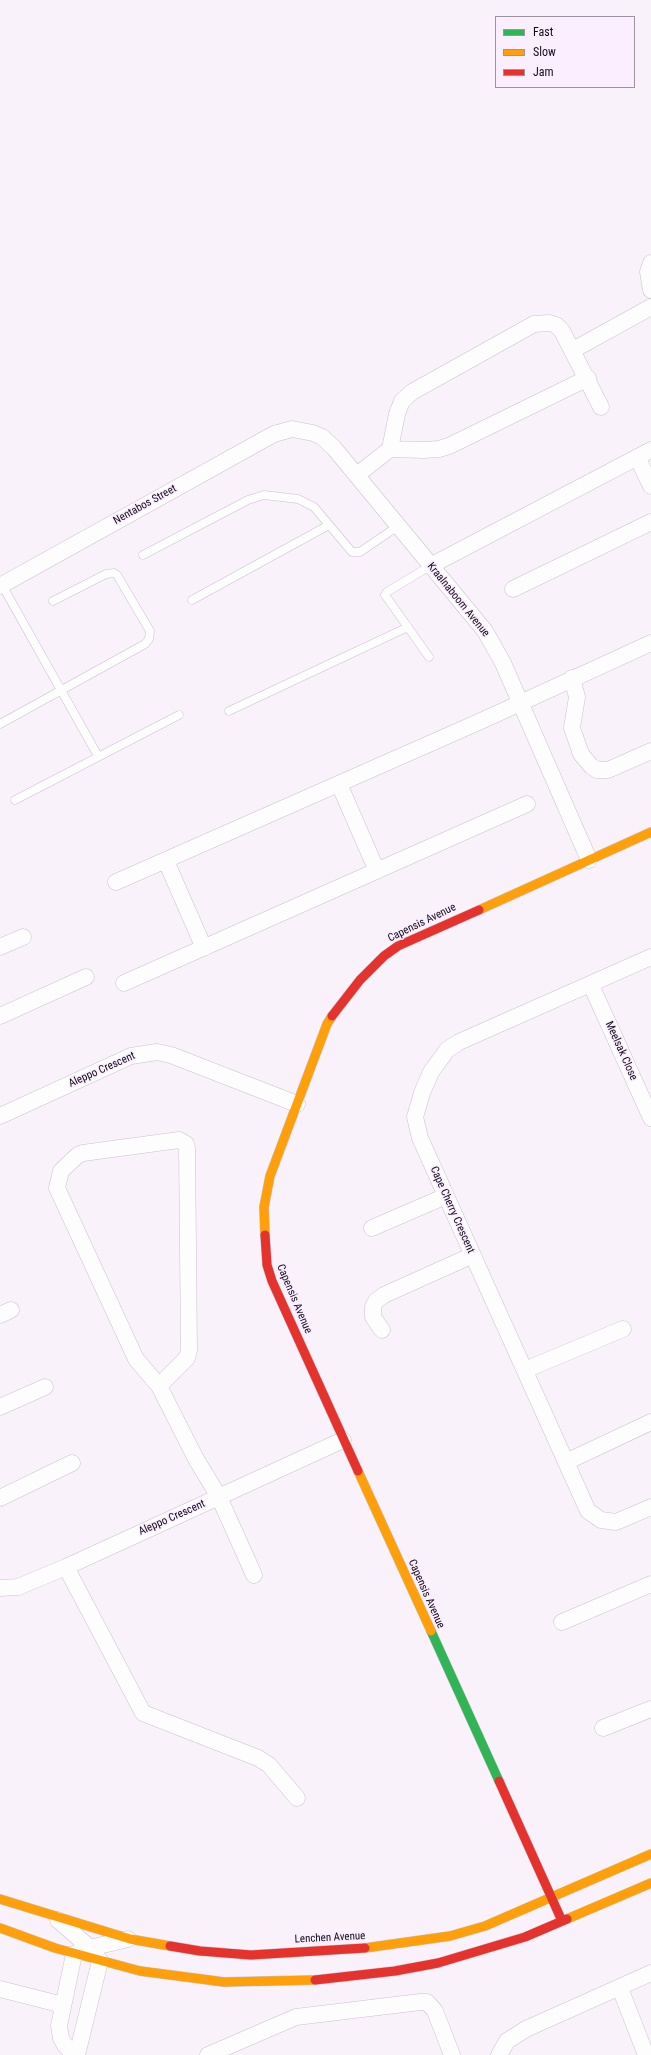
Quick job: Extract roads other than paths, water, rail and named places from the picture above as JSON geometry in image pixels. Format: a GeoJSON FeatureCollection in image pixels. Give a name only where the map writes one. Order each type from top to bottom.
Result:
{"type":"FeatureCollection","features":[{"type":"Feature","properties":{"kind":"street"},"geometry":{"type":"LineString","coordinates":[[651,263],[648,272],[651,290]]}},
{"type":"Feature","properties":{"kind":"street"},"geometry":{"type":"LineString","coordinates":[[573,350],[651,307]]}},
{"type":"Feature","properties":{"kind":"street"},"geometry":{"type":"LineString","coordinates":[[390,449],[397,414],[402,401],[412,392],[524,329],[541,323],[556,325],[573,350],[602,407]]}},
{"type":"Feature","properties":{"kind":"street"},"geometry":{"type":"LineString","coordinates":[[357,475],[390,449],[431,450],[449,446],[588,378]]}},
{"type":"Feature","properties":{"kind":"street","name":"Kraalnaboom Avenue"},"geometry":{"type":"LineString","coordinates":[[292,429],[313,433],[322,437],[334,448],[485,631],[500,657],[590,860]]}},
{"type":"Feature","properties":{"kind":"street","name":"Nentabos Street"},"geometry":{"type":"LineString","coordinates":[[1,586],[262,440],[274,434],[292,429]]}},
{"type":"Feature","properties":{"kind":"street"},"geometry":{"type":"LineString","coordinates":[[430,566],[644,453],[651,486]]}},
{"type":"Feature","properties":{"kind":"street"},"geometry":{"type":"LineString","coordinates":[[513,589],[651,522]]}},
{"type":"Feature","properties":{"kind":"street"},"geometry":{"type":"LineString","coordinates":[[116,882],[339,784],[651,643]]}},
{"type":"Feature","properties":{"kind":"street"},"geometry":{"type":"LineString","coordinates":[[572,678],[577,697],[572,728],[581,754],[591,766],[597,770],[608,770],[651,751]]}},
{"type":"Feature","properties":{"kind":"street"},"geometry":{"type":"LineString","coordinates":[[339,784],[377,871]]}},
{"type":"Feature","properties":{"kind":"street"},"geometry":{"type":"LineString","coordinates":[[124,984],[527,804]]}},
{"type":"Feature","properties":{"kind":"street","name":"Capensis Avenue"},"geometry":{"type":"LineString","coordinates":[[562,1921],[272,1281],[267,1265],[264,1207],[270,1176],[322,1035],[336,1008],[360,980],[384,956],[398,946],[651,832]]}},
{"type":"Feature","properties":{"kind":"street"},"geometry":{"type":"LineString","coordinates":[[166,861],[204,948]]}},
{"type":"Feature","properties":{"kind":"street"},"geometry":{"type":"LineString","coordinates":[[0,947],[23,936]]}},
{"type":"Feature","properties":{"kind":"street","name":"Cape Cherry Crescent"},"geometry":{"type":"LineString","coordinates":[[651,957],[591,985],[459,1042],[447,1050],[435,1064],[422,1092],[415,1117],[420,1138],[588,1511],[601,1520],[616,1522],[651,1507]]}},
{"type":"Feature","properties":{"kind":"street"},"geometry":{"type":"LineString","coordinates":[[0,1016],[86,977]]}},
{"type":"Feature","properties":{"kind":"street","name":"Meelsak Close"},"geometry":{"type":"LineString","coordinates":[[591,985],[651,1118]]}},
{"type":"Feature","properties":{"kind":"street","name":"Aleppo Crescent"},"geometry":{"type":"LineString","coordinates":[[0,1116],[131,1056],[141,1053],[157,1052],[171,1054],[297,1104]]}},
{"type":"Feature","properties":{"kind":"street"},"geometry":{"type":"LineString","coordinates":[[159,1386],[187,1358],[189,1350],[187,1148],[186,1144],[179,1140],[83,1153],[78,1155],[61,1171],[58,1179],[58,1188],[136,1359],[159,1386],[196,1459],[220,1497],[254,1575]]}},
{"type":"Feature","properties":{"kind":"street"},"geometry":{"type":"LineString","coordinates":[[372,1228],[446,1196]]}},
{"type":"Feature","properties":{"kind":"street"},"geometry":{"type":"LineString","coordinates":[[382,1330],[373,1317],[373,1307],[376,1301],[384,1295],[473,1255]]}},
{"type":"Feature","properties":{"kind":"street"},"geometry":{"type":"LineString","coordinates":[[523,1366],[623,1329]]}},
{"type":"Feature","properties":{"kind":"street"},"geometry":{"type":"LineString","coordinates":[[523,1366],[591,1331]]}},
{"type":"Feature","properties":{"kind":"street"},"geometry":{"type":"LineString","coordinates":[[0,1407],[45,1387]]}},
{"type":"Feature","properties":{"kind":"street"},"geometry":{"type":"LineString","coordinates":[[566,1462],[651,1422]]}},
{"type":"Feature","properties":{"kind":"street","name":"Aleppo Crescent"},"geometry":{"type":"LineString","coordinates":[[0,1588],[18,1587],[66,1567],[343,1440]]}},
{"type":"Feature","properties":{"kind":"street"},"geometry":{"type":"LineString","coordinates":[[0,1498],[72,1463]]}},
{"type":"Feature","properties":{"kind":"street"},"geometry":{"type":"LineString","coordinates":[[66,1567],[143,1713],[263,1760],[297,1798]]}},
{"type":"Feature","properties":{"kind":"street"},"geometry":{"type":"LineString","coordinates":[[562,1622],[651,1584]]}},
{"type":"Feature","properties":{"kind":"street"},"geometry":{"type":"LineString","coordinates":[[603,1728],[651,1709]]}},
{"type":"Feature","properties":{"kind":"street","name":"Lenchen Avenue"},"geometry":{"type":"LineString","coordinates":[[0,1899],[54,1917],[130,1939],[200,1951],[251,1955],[392,1946],[450,1936],[485,1926],[651,1854]]}},
{"type":"Feature","properties":{"kind":"street"},"geometry":{"type":"LineString","coordinates":[[0,1928],[74,1954],[140,1971],[184,1978],[224,1982],[334,1979],[395,1971],[438,1963],[525,1937],[651,1883]]}},
{"type":"Feature","properties":{"kind":"street"},"geometry":{"type":"LineString","coordinates":[[54,1917],[90,1948],[100,1961]]}},
{"type":"Feature","properties":{"kind":"street"},"geometry":{"type":"LineString","coordinates":[[74,1954],[90,1948],[130,1939]]}},
{"type":"Feature","properties":{"kind":"street"},"geometry":{"type":"LineString","coordinates":[[74,1954],[59,2032],[65,2045],[76,2055],[100,1961]]}},
{"type":"Feature","properties":{"kind":"street"},"geometry":{"type":"LineString","coordinates":[[499,2055],[507,2041],[526,2029],[651,1973]]}},
{"type":"Feature","properties":{"kind":"street"},"geometry":{"type":"LineString","coordinates":[[620,1988],[646,2055]]}},
{"type":"Feature","properties":{"kind":"street"},"geometry":{"type":"LineString","coordinates":[[0,1989],[63,2005]]}},
{"type":"Feature","properties":{"kind":"street"},"geometry":{"type":"LineString","coordinates":[[208,2055],[284,2021],[301,2016],[420,2002],[427,2002],[435,2011],[452,2055]]}},
{"type":"Feature","properties":{"kind":"lane"},"geometry":{"type":"LineString","coordinates":[[142,555],[248,500],[264,495],[298,499],[314,507],[350,551],[356,553],[398,526]]}},
{"type":"Feature","properties":{"kind":"lane"},"geometry":{"type":"LineString","coordinates":[[192,600],[328,524]]}},
{"type":"Feature","properties":{"kind":"lane"},"geometry":{"type":"LineString","coordinates":[[428,657],[386,597],[386,593],[430,566]]}},
{"type":"Feature","properties":{"kind":"lane"},"geometry":{"type":"LineString","coordinates":[[0,724],[145,644],[149,639],[150,631],[117,575],[114,573],[106,574],[54,601]]}},
{"type":"Feature","properties":{"kind":"lane"},"geometry":{"type":"LineString","coordinates":[[1,586],[98,756]]}},
{"type":"Feature","properties":{"kind":"lane"},"geometry":{"type":"LineString","coordinates":[[229,711],[408,627]]}},
{"type":"Feature","properties":{"kind":"lane"},"geometry":{"type":"LineString","coordinates":[[15,800],[179,715]]}}]}
